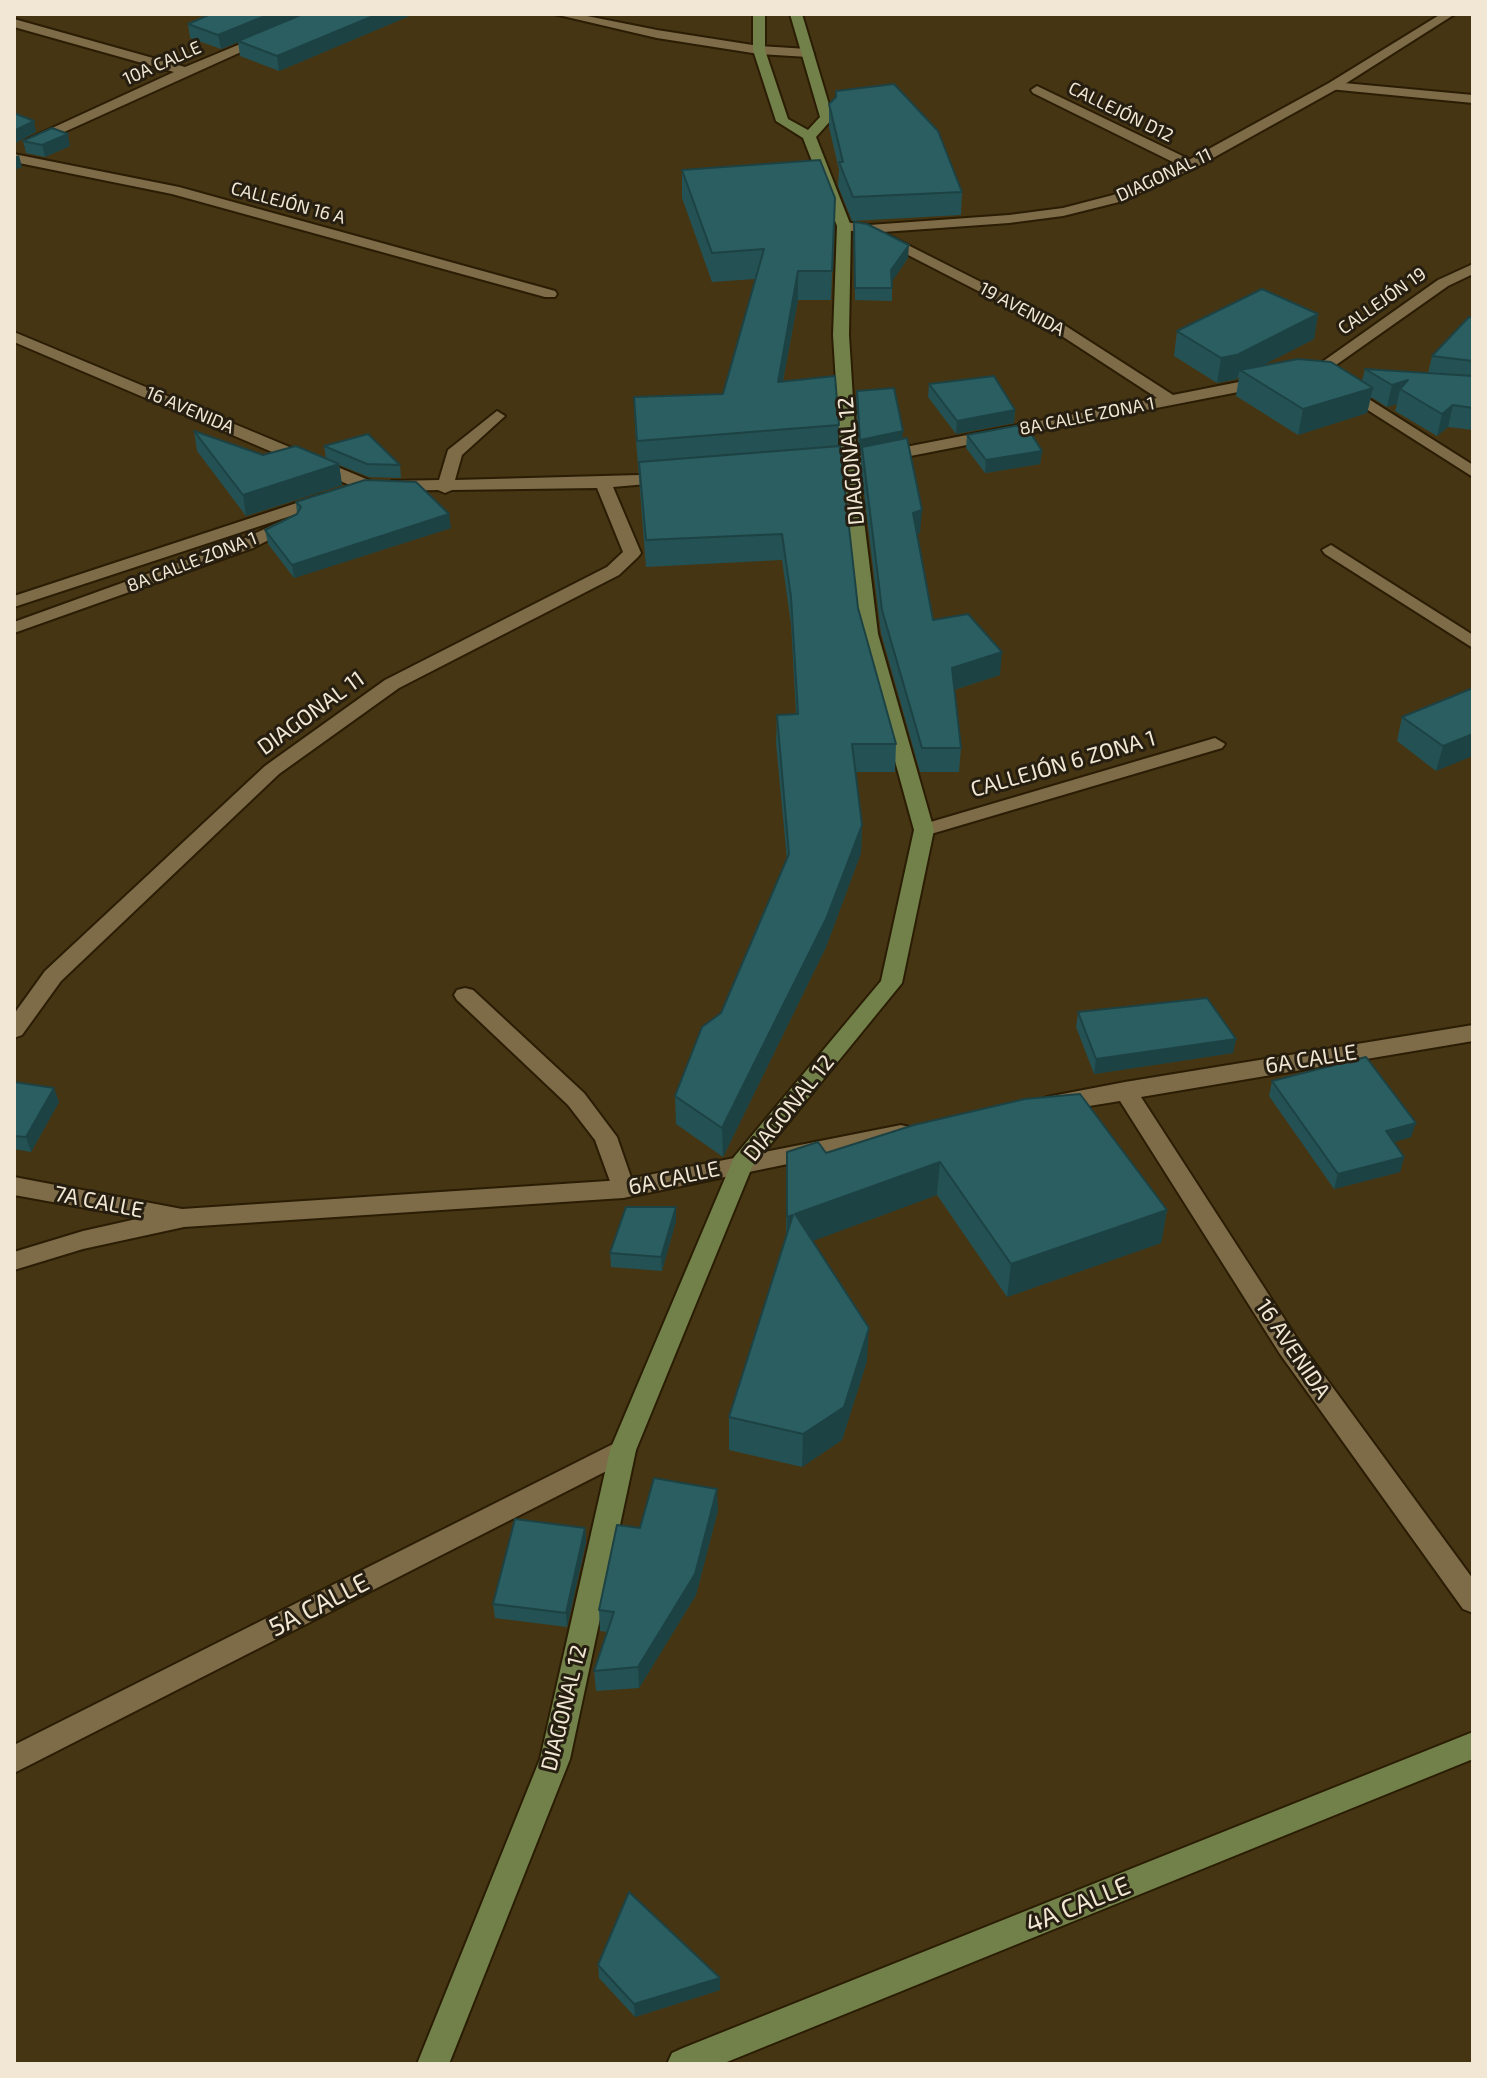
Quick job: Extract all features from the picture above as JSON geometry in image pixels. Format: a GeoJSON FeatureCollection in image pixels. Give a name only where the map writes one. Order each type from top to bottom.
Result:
{"type":"FeatureCollection","features":[{"type":"Feature","properties":{"kind":"main road"},"geometry":{"type":"LineString","coordinates":[[759,14],[759,50],[782,121],[809,136],[827,118],[796,14]]}},
{"type":"Feature","properties":{"kind":"main road","name":"DIAGONAL 12"},"geometry":{"type":"LineString","coordinates":[[433,2064],[555,1759],[623,1450],[742,1163],[891,983],[924,830],[869,634],[842,463],[844,226],[809,136]]}},
{"type":"Feature","properties":{"kind":"main road","name":"4A CALLE"},"geometry":{"type":"LineString","coordinates":[[683,2064],[1473,1745]]}},
{"type":"Feature","properties":{"kind":"street"},"geometry":{"type":"LineString","coordinates":[[560,14],[657,34],[759,50],[808,53]]}},
{"type":"Feature","properties":{"kind":"street","name":"DIAGONAL 11"},"geometry":{"type":"LineString","coordinates":[[844,226],[869,229],[1009,219],[1063,212],[1118,198],[1190,165],[1333,86],[1449,14]]}},
{"type":"Feature","properties":{"kind":"street"},"geometry":{"type":"LineString","coordinates":[[14,23],[186,71]]}},
{"type":"Feature","properties":{"kind":"street","name":"10A CALLE"},"geometry":{"type":"LineString","coordinates":[[14,151],[186,71],[280,33]]}},
{"type":"Feature","properties":{"kind":"street"},"geometry":{"type":"LineString","coordinates":[[1333,86],[1473,99]]}},
{"type":"Feature","properties":{"kind":"street","name":"CALLEJÓN D12"},"geometry":{"type":"LineString","coordinates":[[1037,90],[1190,165]]}},
{"type":"Feature","properties":{"kind":"street","name":"CALLEJÓN 16 A"},"geometry":{"type":"LineString","coordinates":[[14,158],[174,190],[550,294]]}},
{"type":"Feature","properties":{"kind":"street","name":"19 AVENIDA"},"geometry":{"type":"LineString","coordinates":[[869,229],[1053,324],[1169,399]]}},
{"type":"Feature","properties":{"kind":"street","name":"CALLEJÓN 19"},"geometry":{"type":"LineString","coordinates":[[1302,375],[1443,283],[1473,268]]}},
{"type":"Feature","properties":{"kind":"street","name":"16 AVENIDA"},"geometry":{"type":"LineString","coordinates":[[14,337],[365,485]]}},
{"type":"Feature","properties":{"kind":"street"},"geometry":{"type":"LineString","coordinates":[[1302,375],[1473,472]]}},
{"type":"Feature","properties":{"kind":"street","name":"8A CALLE ZONA 1"},"geometry":{"type":"LineString","coordinates":[[842,463],[1302,375],[1348,376]]}},
{"type":"Feature","properties":{"kind":"street"},"geometry":{"type":"LineString","coordinates":[[445,488],[454,453],[497,416]]}},
{"type":"Feature","properties":{"kind":"street","name":"8A CALLE ZONA 1"},"geometry":{"type":"LineString","coordinates":[[14,602],[365,485],[445,488],[680,477]]}},
{"type":"Feature","properties":{"kind":"street","name":"DIAGONAL 11"},"geometry":{"type":"LineString","coordinates":[[14,1030],[53,976],[272,770],[392,684],[613,571],[632,553],[603,483]]}},
{"type":"Feature","properties":{"kind":"street","name":"8A CALLE ZONA 1"},"geometry":{"type":"LineString","coordinates":[[14,628],[247,544],[365,485]]}},
{"type":"Feature","properties":{"kind":"street"},"geometry":{"type":"LineString","coordinates":[[1331,550],[1473,643]]}},
{"type":"Feature","properties":{"kind":"street","name":"CALLEJÓN 6 ZONA 1"},"geometry":{"type":"LineString","coordinates":[[924,830],[1215,744]]}},
{"type":"Feature","properties":{"kind":"street"},"geometry":{"type":"LineString","coordinates":[[465,995],[576,1099],[606,1137],[623,1189]]}},
{"type":"Feature","properties":{"kind":"street","name":"6A CALLE"},"geometry":{"type":"LineString","coordinates":[[1033,1108],[1473,1033]]}},
{"type":"Feature","properties":{"kind":"street","name":"16 AVENIDA"},"geometry":{"type":"LineString","coordinates":[[1125,1090],[1289,1347],[1473,1601]]}},
{"type":"Feature","properties":{"kind":"street","name":"6A CALLE"},"geometry":{"type":"LineString","coordinates":[[14,1261],[83,1240],[184,1218],[623,1189],[926,1128]]}},
{"type":"Feature","properties":{"kind":"street","name":"7A CALLE"},"geometry":{"type":"LineString","coordinates":[[14,1186],[184,1218]]}},
{"type":"Feature","properties":{"kind":"street","name":"5A CALLE"},"geometry":{"type":"LineString","coordinates":[[14,1760],[623,1450]]}},
{"type":"Feature","properties":{"kind":"building"},"geometry":{"type":"Polygon","coordinates":[[[211,14],[270,14],[218,35],[188,24],[211,14]]]}},
{"type":"Feature","properties":{"kind":"building"},"geometry":{"type":"Polygon","coordinates":[[[303,14],[378,14],[277,56],[238,41],[303,14]]]}},
{"type":"Feature","properties":{"kind":"building"},"geometry":{"type":"Polygon","coordinates":[[[894,84],[938,131],[962,192],[853,197],[839,162],[843,162],[829,104],[836,97],[836,91],[894,84]]]}},
{"type":"Feature","properties":{"kind":"building"},"geometry":{"type":"Polygon","coordinates":[[[14,113],[34,121],[14,131],[14,113]]]}},
{"type":"Feature","properties":{"kind":"building"},"geometry":{"type":"Polygon","coordinates":[[[52,128],[68,134],[42,145],[23,141],[52,128]]]}},
{"type":"Feature","properties":{"kind":"building"},"geometry":{"type":"Polygon","coordinates":[[[820,160],[835,198],[832,271],[798,271],[778,382],[835,376],[839,425],[637,441],[634,397],[723,394],[764,249],[712,253],[682,170],[820,160]]]}},
{"type":"Feature","properties":{"kind":"building"},"geometry":{"type":"Polygon","coordinates":[[[854,222],[867,224],[909,245],[891,270],[892,288],[855,288],[854,222]]]}},
{"type":"Feature","properties":{"kind":"building"},"geometry":{"type":"Polygon","coordinates":[[[1262,289],[1318,314],[1241,354],[1221,358],[1177,331],[1262,289]]]}},
{"type":"Feature","properties":{"kind":"building"},"geometry":{"type":"Polygon","coordinates":[[[1469,317],[1473,318],[1473,361],[1432,356],[1469,317]]]}},
{"type":"Feature","properties":{"kind":"building"},"geometry":{"type":"Polygon","coordinates":[[[1298,359],[1331,362],[1373,388],[1303,409],[1240,370],[1298,359]]]}},
{"type":"Feature","properties":{"kind":"building"},"geometry":{"type":"Polygon","coordinates":[[[1365,369],[1473,376],[1473,408],[1453,405],[1442,414],[1400,389],[1408,380],[1392,385],[1365,369]]]}},
{"type":"Feature","properties":{"kind":"building"},"geometry":{"type":"Polygon","coordinates":[[[994,376],[1015,410],[957,421],[929,384],[994,376]]]}},
{"type":"Feature","properties":{"kind":"building"},"geometry":{"type":"Polygon","coordinates":[[[894,388],[903,431],[860,440],[857,391],[894,388]]]}},
{"type":"Feature","properties":{"kind":"building"},"geometry":{"type":"Polygon","coordinates":[[[1025,424],[1042,451],[986,460],[967,435],[1025,424]]]}},
{"type":"Feature","properties":{"kind":"building"},"geometry":{"type":"Polygon","coordinates":[[[194,431],[263,455],[296,446],[339,464],[243,495],[194,431]]]}},
{"type":"Feature","properties":{"kind":"building"},"geometry":{"type":"Polygon","coordinates":[[[368,434],[400,465],[367,464],[324,446],[368,434]]]}},
{"type":"Feature","properties":{"kind":"building"},"geometry":{"type":"Polygon","coordinates":[[[907,438],[922,510],[913,513],[933,620],[968,614],[1002,652],[952,668],[961,748],[922,748],[882,610],[862,447],[907,438]]]}},
{"type":"Feature","properties":{"kind":"building"},"geometry":{"type":"Polygon","coordinates":[[[840,446],[858,608],[896,744],[852,744],[862,825],[826,919],[722,1128],[675,1096],[702,1027],[721,1013],[789,854],[777,715],[798,714],[791,597],[782,534],[646,540],[639,462],[840,446]]]}},
{"type":"Feature","properties":{"kind":"building"},"geometry":{"type":"Polygon","coordinates":[[[365,480],[416,482],[449,514],[292,565],[265,530],[297,514],[301,507],[296,502],[365,480]]]}},
{"type":"Feature","properties":{"kind":"building"},"geometry":{"type":"Polygon","coordinates":[[[1473,688],[1473,734],[1443,746],[1402,717],[1473,688]]]}},
{"type":"Feature","properties":{"kind":"building"},"geometry":{"type":"Polygon","coordinates":[[[1207,998],[1236,1039],[1096,1059],[1078,1012],[1207,998]]]}},
{"type":"Feature","properties":{"kind":"building"},"geometry":{"type":"Polygon","coordinates":[[[1366,1057],[1416,1123],[1386,1131],[1404,1157],[1338,1174],[1272,1081],[1366,1057]]]}},
{"type":"Feature","properties":{"kind":"building"},"geometry":{"type":"Polygon","coordinates":[[[14,1082],[54,1088],[26,1137],[14,1136],[14,1082]]]}},
{"type":"Feature","properties":{"kind":"building"},"geometry":{"type":"Polygon","coordinates":[[[1080,1094],[1167,1210],[1011,1264],[940,1162],[795,1214],[869,1328],[844,1407],[803,1434],[729,1417],[793,1215],[787,1217],[787,1152],[818,1142],[826,1153],[914,1125],[1025,1099],[1080,1094]]]}},
{"type":"Feature","properties":{"kind":"building"},"geometry":{"type":"Polygon","coordinates":[[[626,1207],[676,1207],[661,1257],[610,1253],[626,1207]]]}},
{"type":"Feature","properties":{"kind":"building"},"geometry":{"type":"Polygon","coordinates":[[[654,1478],[717,1489],[695,1574],[638,1667],[594,1671],[614,1612],[599,1610],[617,1525],[640,1528],[654,1478]]]}},
{"type":"Feature","properties":{"kind":"building"},"geometry":{"type":"Polygon","coordinates":[[[515,1519],[585,1528],[566,1613],[493,1604],[515,1519]]]}},
{"type":"Feature","properties":{"kind":"building"},"geometry":{"type":"Polygon","coordinates":[[[629,1892],[720,1978],[634,2004],[598,1965],[629,1892]]]}}]}
